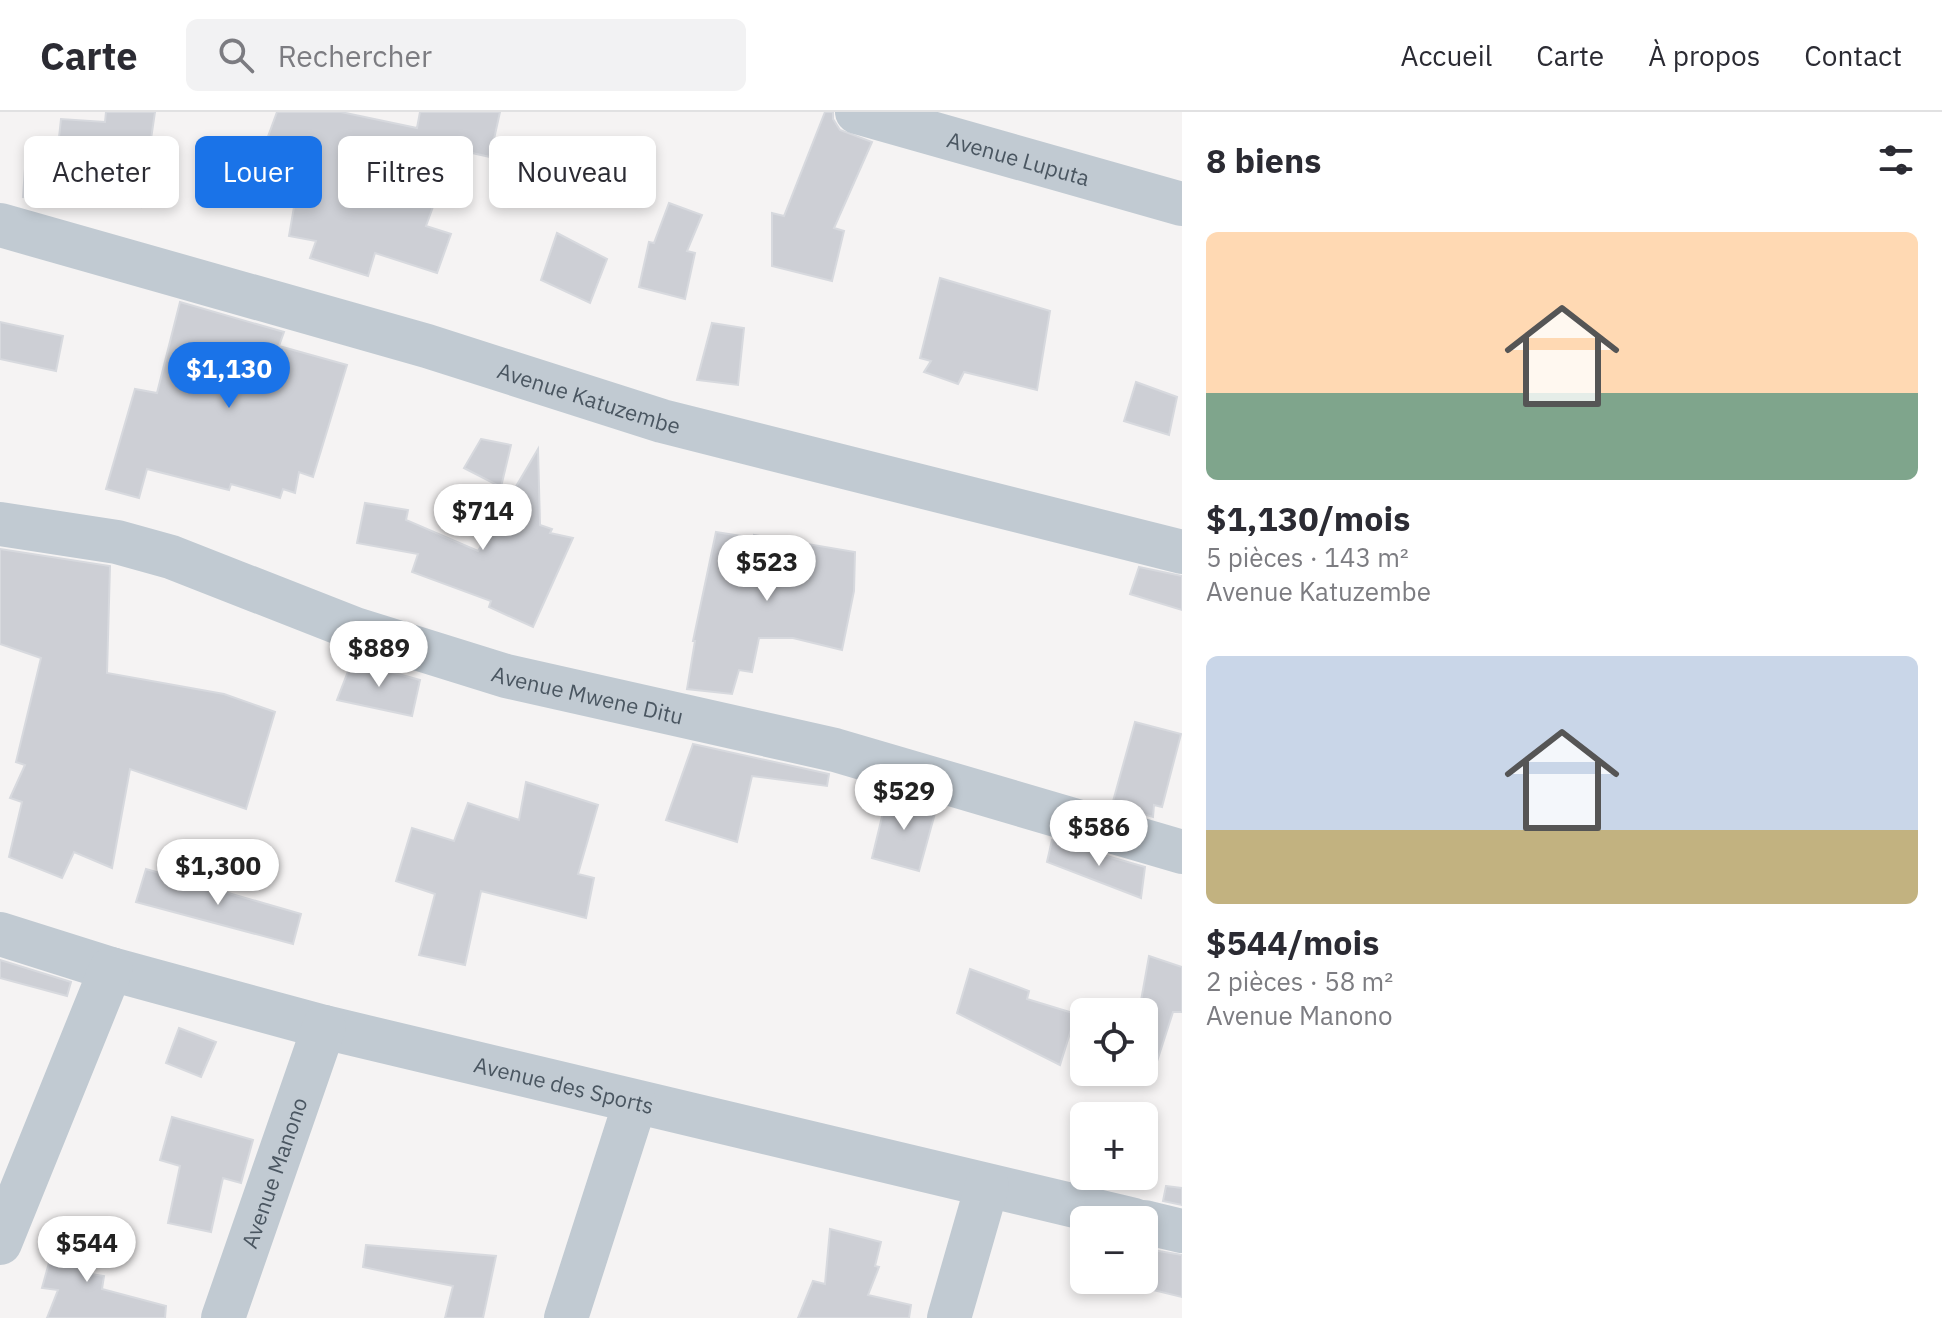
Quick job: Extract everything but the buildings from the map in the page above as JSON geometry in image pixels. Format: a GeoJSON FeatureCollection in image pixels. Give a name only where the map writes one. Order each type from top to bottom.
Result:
{"type":"FeatureCollection","features":[{"type":"Feature","properties":{"kind":"street","name":"Avenue Luputa"},"geometry":{"type":"LineString","coordinates":[[857,112],[1182,204]]}},
{"type":"Feature","properties":{"kind":"street","name":"Avenue Katuzembe"},"geometry":{"type":"LineString","coordinates":[[0,225],[427,346],[662,421],[1182,552]]}},
{"type":"Feature","properties":{"kind":"street","name":"Avenue Mwene Ditu"},"geometry":{"type":"LineString","coordinates":[[0,524],[117,542],[171,557],[355,629],[506,676],[835,750],[1182,852]]}},
{"type":"Feature","properties":{"kind":"street","name":"Avenue des Sports"},"geometry":{"type":"LineString","coordinates":[[0,934],[111,969],[324,1027],[1073,1206]]}},
{"type":"Feature","properties":{"kind":"street"},"geometry":{"type":"LineString","coordinates":[[0,1243],[111,969]]}},
{"type":"Feature","properties":{"kind":"street","name":"Avenue Manono"},"geometry":{"type":"LineString","coordinates":[[223,1318],[324,1027]]}},
{"type":"Feature","properties":{"kind":"street"},"geometry":{"type":"LineString","coordinates":[[566,1318],[635,1103]]}},
{"type":"Feature","properties":{"kind":"street"},"geometry":{"type":"LineString","coordinates":[[949,1318],[987,1186]]}},
{"type":"Feature","properties":{"kind":"street"},"geometry":{"type":"LineString","coordinates":[[1158,1225],[1182,1231]]}}]}
